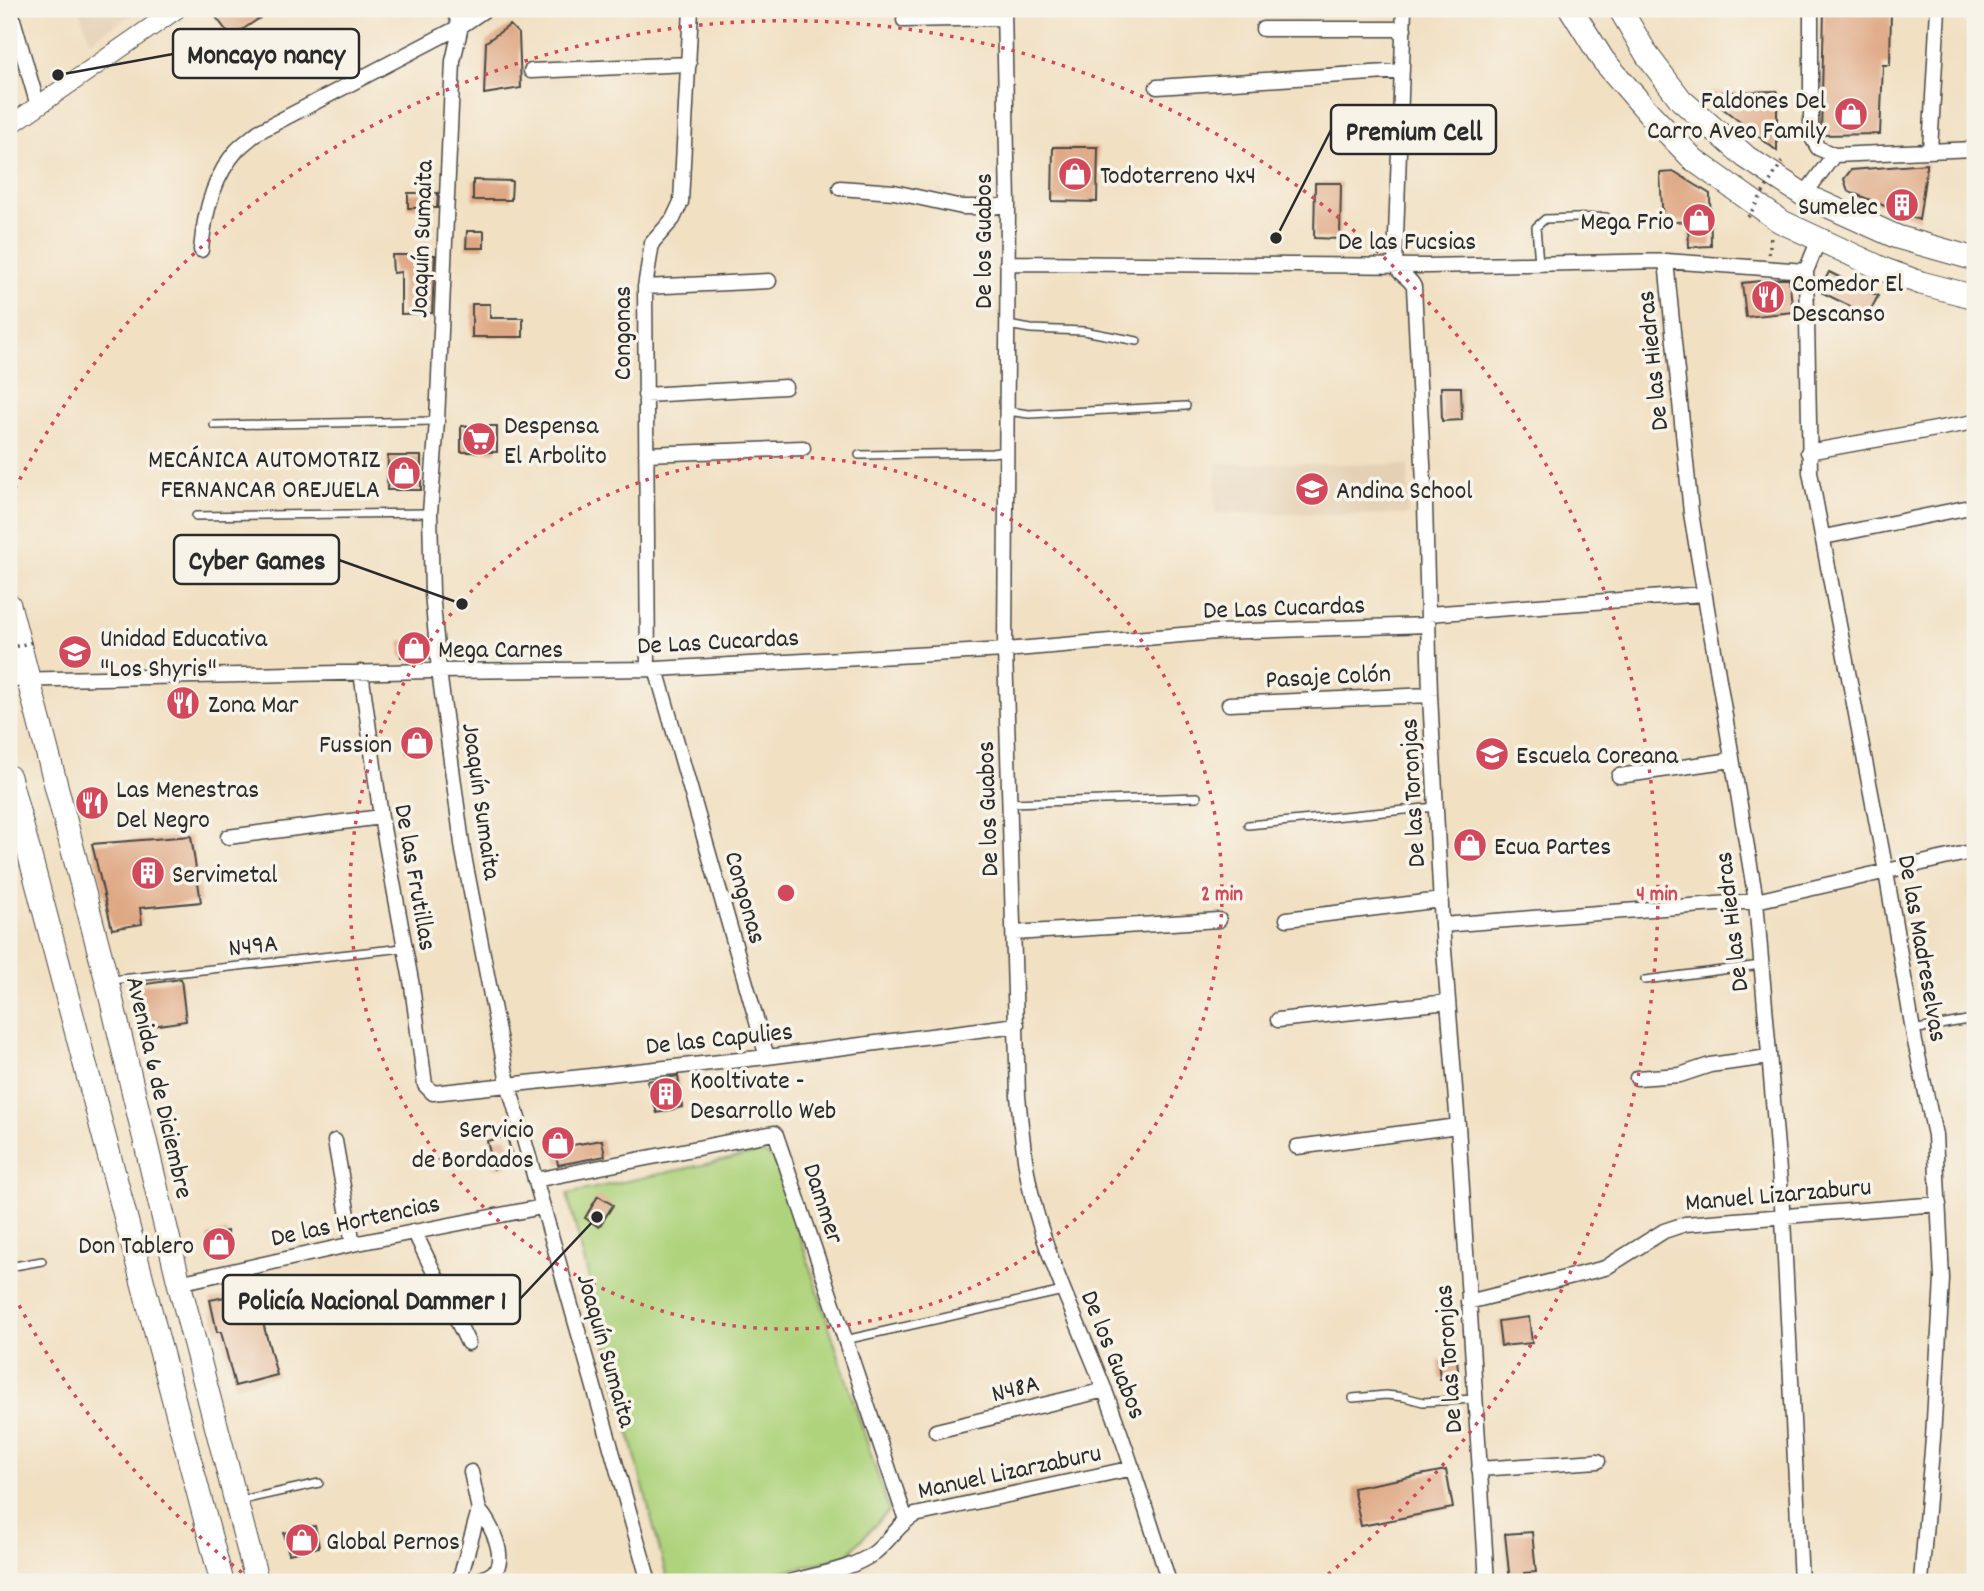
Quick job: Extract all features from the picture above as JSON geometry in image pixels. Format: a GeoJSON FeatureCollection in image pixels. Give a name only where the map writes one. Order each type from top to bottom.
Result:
{"type":"FeatureCollection","features":[{"type":"Feature","properties":{"kind":"main road"},"geometry":{"type":"LineString","coordinates":[[1571,9],[1603,60],[1694,160],[1780,221],[1885,270],[1921,283],[1975,297]]}},
{"type":"Feature","properties":{"kind":"main road"},"geometry":{"type":"LineString","coordinates":[[1620,9],[1647,55],[1681,100],[1746,157],[1804,195],[1897,236],[1975,259]]}},
{"type":"Feature","properties":{"kind":"main road","name":"Avenida 6 de Diciembre"},"geometry":{"type":"LineString","coordinates":[[9,605],[18,680],[107,981],[179,1283],[257,1582]]}},
{"type":"Feature","properties":{"kind":"main road"},"geometry":{"type":"LineString","coordinates":[[9,777],[222,1582]]}},
{"type":"Feature","properties":{"kind":"street"},"geometry":{"type":"LineString","coordinates":[[10,9],[38,106]]}},
{"type":"Feature","properties":{"kind":"street"},"geometry":{"type":"LineString","coordinates":[[9,126],[177,9]]}},
{"type":"Feature","properties":{"kind":"street"},"geometry":{"type":"LineString","coordinates":[[453,9],[461,26]]}},
{"type":"Feature","properties":{"kind":"street"},"geometry":{"type":"LineString","coordinates":[[201,250],[203,225],[211,197],[236,151],[258,132],[461,26],[486,9]]}},
{"type":"Feature","properties":{"kind":"street","name":"Congonas"},"geometry":{"type":"LineString","coordinates":[[691,9],[680,206],[652,243],[645,287],[652,669],[767,1057]]}},
{"type":"Feature","properties":{"kind":"street"},"geometry":{"type":"LineString","coordinates":[[1395,265],[1404,9]]}},
{"type":"Feature","properties":{"kind":"street"},"geometry":{"type":"LineString","coordinates":[[1811,9],[1811,136],[1818,148],[1834,155],[1975,149]]}},
{"type":"Feature","properties":{"kind":"street"},"geometry":{"type":"LineString","coordinates":[[1930,150],[1938,9]]}},
{"type":"Feature","properties":{"kind":"street"},"geometry":{"type":"LineString","coordinates":[[904,20],[1004,13]]}},
{"type":"Feature","properties":{"kind":"street","name":"De los Guabos"},"geometry":{"type":"LineString","coordinates":[[1004,13],[1008,205],[1005,650],[1018,1096],[1026,1167],[1036,1213],[1064,1291],[1105,1390],[1169,1582]]}},
{"type":"Feature","properties":{"kind":"street","name":"Joaquín Sumaita"},"geometry":{"type":"LineString","coordinates":[[461,26],[453,61],[437,421],[430,513],[432,593],[439,671],[464,851],[508,1083],[649,1582]]}},
{"type":"Feature","properties":{"kind":"street"},"geometry":{"type":"LineString","coordinates":[[1264,29],[1404,29]]}},
{"type":"Feature","properties":{"kind":"street"},"geometry":{"type":"LineString","coordinates":[[530,71],[689,64]]}},
{"type":"Feature","properties":{"kind":"street"},"geometry":{"type":"LineString","coordinates":[[1157,87],[1402,71]]}},
{"type":"Feature","properties":{"kind":"street"},"geometry":{"type":"LineString","coordinates":[[1804,195],[1834,155]]}},
{"type":"Feature","properties":{"kind":"street"},"geometry":{"type":"LineString","coordinates":[[840,188],[894,192],[962,207],[1008,205]]}},
{"type":"Feature","properties":{"kind":"street"},"geometry":{"type":"LineString","coordinates":[[1806,271],[1819,239]]}},
{"type":"Feature","properties":{"kind":"street","name":"De las Fucsias"},"geometry":{"type":"LineString","coordinates":[[1007,264],[1395,265],[1665,261],[1806,271]]}},
{"type":"Feature","properties":{"kind":"street","name":"De las Hiedras"},"geometry":{"type":"LineString","coordinates":[[1665,261],[1691,513],[1756,901],[1783,1218],[1801,1582]]}},
{"type":"Feature","properties":{"kind":"street","name":"De las Toronjas"},"geometry":{"type":"LineString","coordinates":[[1395,265],[1412,281],[1414,287],[1442,925],[1458,1126],[1487,1582]]}},
{"type":"Feature","properties":{"kind":"street","name":"De las Madreselvas"},"geometry":{"type":"LineString","coordinates":[[1806,271],[1808,452],[1913,1030],[1935,1135],[1942,1279],[1921,1582]]}},
{"type":"Feature","properties":{"kind":"street"},"geometry":{"type":"LineString","coordinates":[[645,287],[769,281]]}},
{"type":"Feature","properties":{"kind":"street"},"geometry":{"type":"LineString","coordinates":[[645,395],[785,387]]}},
{"type":"Feature","properties":{"kind":"street"},"geometry":{"type":"LineString","coordinates":[[1808,452],[1975,422]]}},
{"type":"Feature","properties":{"kind":"street"},"geometry":{"type":"LineString","coordinates":[[646,454],[803,448]]}},
{"type":"Feature","properties":{"kind":"street"},"geometry":{"type":"LineString","coordinates":[[1824,537],[1975,506]]}},
{"type":"Feature","properties":{"kind":"street","name":"De Las Cucardas"},"geometry":{"type":"LineString","coordinates":[[18,680],[652,669],[1005,650],[1216,632],[1428,619],[1704,594]]}},
{"type":"Feature","properties":{"kind":"street","name":"De las Frutillas"},"geometry":{"type":"LineString","coordinates":[[361,672],[381,817],[412,986],[425,1085],[428,1090]]}},
{"type":"Feature","properties":{"kind":"street","name":"Pasaje Colón"},"geometry":{"type":"LineString","coordinates":[[1229,704],[1430,695]]}},
{"type":"Feature","properties":{"kind":"street"},"geometry":{"type":"LineString","coordinates":[[1619,776],[1732,760]]}},
{"type":"Feature","properties":{"kind":"street"},"geometry":{"type":"LineString","coordinates":[[228,837],[381,817]]}},
{"type":"Feature","properties":{"kind":"street"},"geometry":{"type":"LineString","coordinates":[[1442,925],[1756,901],[1975,851]]}},
{"type":"Feature","properties":{"kind":"street"},"geometry":{"type":"LineString","coordinates":[[1287,919],[1441,900]]}},
{"type":"Feature","properties":{"kind":"street"},"geometry":{"type":"LineString","coordinates":[[1014,933],[1219,920]]}},
{"type":"Feature","properties":{"kind":"street"},"geometry":{"type":"LineString","coordinates":[[1278,1020],[1448,1002]]}},
{"type":"Feature","properties":{"kind":"street","name":"De las Capulies"},"geometry":{"type":"LineString","coordinates":[[428,1090],[433,1093],[767,1057],[1017,1025]]}},
{"type":"Feature","properties":{"kind":"street"},"geometry":{"type":"LineString","coordinates":[[1637,1077],[1681,1075],[1710,1065],[1769,1057]]}},
{"type":"Feature","properties":{"kind":"street"},"geometry":{"type":"LineString","coordinates":[[1297,1147],[1458,1126]]}},
{"type":"Feature","properties":{"kind":"street","name":"Dammer"},"geometry":{"type":"LineString","coordinates":[[535,1180],[774,1133],[906,1520]]}},
{"type":"Feature","properties":{"kind":"street"},"geometry":{"type":"LineString","coordinates":[[335,1141],[354,1244]]}},
{"type":"Feature","properties":{"kind":"street","name":"Manuel Lizarzaburu"},"geometry":{"type":"LineString","coordinates":[[1468,1302],[1605,1268],[1664,1231],[1675,1227],[1939,1204]]}},
{"type":"Feature","properties":{"kind":"street","name":"De las Hortencias"},"geometry":{"type":"LineString","coordinates":[[179,1283],[414,1231],[542,1207]]}},
{"type":"Feature","properties":{"kind":"street"},"geometry":{"type":"LineString","coordinates":[[414,1231],[468,1343]]}},
{"type":"Feature","properties":{"kind":"street","name":"N48A"},"geometry":{"type":"LineString","coordinates":[[936,1431],[1105,1390]]}},
{"type":"Feature","properties":{"kind":"street"},"geometry":{"type":"LineString","coordinates":[[1479,1469],[1598,1461]]}},
{"type":"Feature","properties":{"kind":"street","name":"Manuel Lizarzaburu"},"geometry":{"type":"LineString","coordinates":[[790,1582],[859,1562],[884,1545],[906,1520],[915,1515],[1133,1468]]}},
{"type":"Feature","properties":{"kind":"street"},"geometry":{"type":"LineString","coordinates":[[471,1472],[479,1510],[488,1521],[499,1554],[493,1573],[471,1582]]}},
{"type":"Feature","properties":{"kind":"street"},"geometry":{"type":"LineString","coordinates":[[459,1582],[479,1510]]}},
{"type":"Feature","properties":{"kind":"lane"},"geometry":{"type":"LineString","coordinates":[[1539,264],[1536,228],[1539,222],[1545,219],[1606,217]]}},
{"type":"Feature","properties":{"kind":"lane"},"geometry":{"type":"LineString","coordinates":[[1007,326],[1084,331],[1137,341]]}},
{"type":"Feature","properties":{"kind":"lane"},"geometry":{"type":"LineString","coordinates":[[1007,411],[1029,414],[1186,406]]}},
{"type":"Feature","properties":{"kind":"lane"},"geometry":{"type":"LineString","coordinates":[[214,425],[437,421]]}},
{"type":"Feature","properties":{"kind":"lane"},"geometry":{"type":"LineString","coordinates":[[859,456],[982,454],[1006,451]]}},
{"type":"Feature","properties":{"kind":"lane"},"geometry":{"type":"LineString","coordinates":[[196,516],[430,513]]}},
{"type":"Feature","properties":{"kind":"lane"},"geometry":{"type":"LineString","coordinates":[[1010,803],[1197,797]]}},
{"type":"Feature","properties":{"kind":"lane"},"geometry":{"type":"LineString","coordinates":[[1248,825],[1436,807]]}},
{"type":"Feature","properties":{"kind":"lane","name":"N49A"},"geometry":{"type":"LineString","coordinates":[[107,981],[403,948]]}},
{"type":"Feature","properties":{"kind":"lane"},"geometry":{"type":"LineString","coordinates":[[1645,980],[1761,965]]}},
{"type":"Feature","properties":{"kind":"lane"},"geometry":{"type":"LineString","coordinates":[[1913,1030],[1967,1020],[1975,1016]]}},
{"type":"Feature","properties":{"kind":"lane"},"geometry":{"type":"LineString","coordinates":[[9,1267],[42,1261]]}},
{"type":"Feature","properties":{"kind":"lane"},"geometry":{"type":"LineString","coordinates":[[845,1340],[1064,1291]]}},
{"type":"Feature","properties":{"kind":"lane"},"geometry":{"type":"LineString","coordinates":[[1353,1398],[1386,1395],[1423,1402],[1474,1399]]}},
{"type":"Feature","properties":{"kind":"lane"},"geometry":{"type":"LineString","coordinates":[[236,1501],[319,1483]]}},
{"type":"Feature","properties":{"kind":"path"},"geometry":{"type":"LineString","coordinates":[[1756,223],[1748,217],[1782,162]]}},
{"type":"Feature","properties":{"kind":"path"},"geometry":{"type":"LineString","coordinates":[[1768,267],[1771,235]]}},
{"type":"Feature","properties":{"kind":"path"},"geometry":{"type":"LineString","coordinates":[[9,648],[33,642]]}},
{"type":"Feature","properties":{"kind":"shaded area"},"geometry":{"type":"Polygon","coordinates":[[[79,9],[135,9],[136,12],[90,41],[79,9]]]}},
{"type":"Feature","properties":{"kind":"shaded area","name":"Andina School"},"geometry":{"type":"Polygon","coordinates":[[[1216,463],[1408,465],[1408,515],[1215,513],[1216,463]]]}},
{"type":"Feature","properties":{"kind":"green space"},"geometry":{"type":"Polygon","coordinates":[[[762,1152],[775,1160],[889,1510],[846,1556],[740,1582],[668,1582],[567,1194],[762,1152]]]}},
{"type":"Feature","properties":{"kind":"building"},"geometry":{"type":"Polygon","coordinates":[[[210,9],[253,9],[260,18],[231,37],[210,9]]]}},
{"type":"Feature","properties":{"kind":"building"},"geometry":{"type":"Polygon","coordinates":[[[1824,10],[1891,10],[1890,65],[1883,65],[1880,134],[1821,135],[1824,10]]]}},
{"type":"Feature","properties":{"kind":"building"},"geometry":{"type":"Polygon","coordinates":[[[510,25],[519,34],[521,88],[484,94],[486,42],[510,25]]]}},
{"type":"Feature","properties":{"kind":"building"},"geometry":{"type":"Polygon","coordinates":[[[1777,91],[1777,151],[1703,93],[1777,91]]]}},
{"type":"Feature","properties":{"kind":"building","name":"Todoterreno 4x4"},"geometry":{"type":"Polygon","coordinates":[[[1053,147],[1098,147],[1097,202],[1052,201],[1053,147]]]}},
{"type":"Feature","properties":{"kind":"building","name":"Sumelec"},"geometry":{"type":"Polygon","coordinates":[[[1927,164],[1919,220],[1848,191],[1844,179],[1851,170],[1927,164]]]}},
{"type":"Feature","properties":{"kind":"building"},"geometry":{"type":"Polygon","coordinates":[[[1675,172],[1710,194],[1711,246],[1689,247],[1688,221],[1663,223],[1660,173],[1675,172]]]}},
{"type":"Feature","properties":{"kind":"building"},"geometry":{"type":"Polygon","coordinates":[[[473,180],[512,181],[511,200],[473,200],[473,180]]]}},
{"type":"Feature","properties":{"kind":"building"},"geometry":{"type":"Polygon","coordinates":[[[1315,183],[1341,183],[1340,239],[1314,238],[1315,183]]]}},
{"type":"Feature","properties":{"kind":"building"},"geometry":{"type":"Polygon","coordinates":[[[408,193],[438,193],[437,208],[408,208],[408,193]]]}},
{"type":"Feature","properties":{"kind":"building"},"geometry":{"type":"Polygon","coordinates":[[[467,231],[484,231],[484,248],[466,248],[467,231]]]}},
{"type":"Feature","properties":{"kind":"building"},"geometry":{"type":"Polygon","coordinates":[[[392,255],[435,255],[432,313],[401,314],[401,272],[393,273],[392,255]]]}},
{"type":"Feature","properties":{"kind":"building"},"geometry":{"type":"Polygon","coordinates":[[[1829,272],[1878,296],[1868,315],[1819,291],[1829,272]]]}},
{"type":"Feature","properties":{"kind":"building","name":"Comedor El Descanso"},"geometry":{"type":"Polygon","coordinates":[[[1789,279],[1793,312],[1746,317],[1742,283],[1789,279]]]}},
{"type":"Feature","properties":{"kind":"building"},"geometry":{"type":"Polygon","coordinates":[[[472,304],[490,304],[490,318],[523,318],[523,337],[472,337],[472,304]]]}},
{"type":"Feature","properties":{"kind":"building"},"geometry":{"type":"Polygon","coordinates":[[[1441,387],[1461,387],[1462,420],[1442,421],[1441,387]]]}},
{"type":"Feature","properties":{"kind":"building","name":"Despensa El Arbolito"},"geometry":{"type":"Polygon","coordinates":[[[461,426],[497,426],[497,452],[461,452],[461,426]]]}},
{"type":"Feature","properties":{"kind":"building","name":"MECÁNICA AUTOMOTRIZ FERNANCAR OREJUELA"},"geometry":{"type":"Polygon","coordinates":[[[388,456],[421,456],[421,490],[387,490],[388,456]]]}},
{"type":"Feature","properties":{"kind":"building","name":"Mega Carnes"},"geometry":{"type":"Polygon","coordinates":[[[426,638],[427,656],[401,657],[400,642],[426,638]]]}},
{"type":"Feature","properties":{"kind":"building","name":"Fussion"},"geometry":{"type":"Polygon","coordinates":[[[428,734],[430,748],[407,752],[404,739],[428,734]]]}},
{"type":"Feature","properties":{"kind":"building","name":"Servimetal"},"geometry":{"type":"Polygon","coordinates":[[[191,836],[201,902],[140,908],[142,924],[112,929],[92,844],[191,836]]]}},
{"type":"Feature","properties":{"kind":"building"},"geometry":{"type":"Polygon","coordinates":[[[181,979],[186,1021],[145,1027],[139,985],[181,979]]]}},
{"type":"Feature","properties":{"kind":"building","name":"Kooltivate - Desarrollo Web"},"geometry":{"type":"Polygon","coordinates":[[[678,1076],[682,1107],[657,1113],[647,1081],[678,1076]]]}},
{"type":"Feature","properties":{"kind":"building"},"geometry":{"type":"Polygon","coordinates":[[[507,1136],[514,1164],[494,1169],[487,1141],[507,1136]]]}},
{"type":"Feature","properties":{"kind":"building"},"geometry":{"type":"Polygon","coordinates":[[[602,1140],[605,1156],[558,1165],[555,1148],[602,1140]]]}},
{"type":"Feature","properties":{"kind":"building"},"geometry":{"type":"Polygon","coordinates":[[[598,1196],[613,1205],[599,1227],[585,1218],[598,1196]]]}},
{"type":"Feature","properties":{"kind":"building","name":"Don Tablero"},"geometry":{"type":"Polygon","coordinates":[[[227,1231],[232,1251],[212,1257],[207,1236],[227,1231]]]}},
{"type":"Feature","properties":{"kind":"building"},"geometry":{"type":"Polygon","coordinates":[[[307,1280],[332,1310],[263,1323],[277,1375],[235,1386],[221,1332],[217,1332],[210,1300],[307,1280]]]}},
{"type":"Feature","properties":{"kind":"building"},"geometry":{"type":"Polygon","coordinates":[[[1529,1317],[1532,1343],[1501,1346],[1498,1321],[1529,1317]]]}},
{"type":"Feature","properties":{"kind":"building"},"geometry":{"type":"Polygon","coordinates":[[[1457,1359],[1458,1370],[1452,1377],[1440,1379],[1438,1360],[1457,1359]]]}},
{"type":"Feature","properties":{"kind":"building"},"geometry":{"type":"Polygon","coordinates":[[[1446,1470],[1453,1508],[1361,1526],[1353,1488],[1446,1470]]]}},
{"type":"Feature","properties":{"kind":"building","name":"Global Pernos"},"geometry":{"type":"Polygon","coordinates":[[[315,1526],[319,1547],[289,1554],[284,1533],[315,1526]]]}},
{"type":"Feature","properties":{"kind":"building"},"geometry":{"type":"Polygon","coordinates":[[[1532,1532],[1536,1572],[1524,1573],[1524,1580],[1510,1582],[1505,1534],[1532,1532]]]}},
{"type":"Feature","properties":{"kind":"place","name":"Moncayo nancy"},"geometry":{"type":"Point","coordinates":[58,75]}},
{"type":"Feature","properties":{"kind":"place","name":"Faldones Del Carro Aveo Family"},"geometry":{"type":"Point","coordinates":[1851,114]}},
{"type":"Feature","properties":{"kind":"place","name":"Todoterreno 4x4"},"geometry":{"type":"Point","coordinates":[1075,174]}},
{"type":"Feature","properties":{"kind":"place","name":"Sumelec"},"geometry":{"type":"Point","coordinates":[1902,205]}},
{"type":"Feature","properties":{"kind":"place","name":"Mega Frio"},"geometry":{"type":"Point","coordinates":[1699,220]}},
{"type":"Feature","properties":{"kind":"place","name":"Premium Cell"},"geometry":{"type":"Point","coordinates":[1276,238]}},
{"type":"Feature","properties":{"kind":"place","name":"Comedor El Descanso"},"geometry":{"type":"Point","coordinates":[1768,297]}},
{"type":"Feature","properties":{"kind":"place","name":"Despensa El Arbolito"},"geometry":{"type":"Point","coordinates":[479,439]}},
{"type":"Feature","properties":{"kind":"place","name":"MECÁNICA AUTOMOTRIZ FERNANCAR OREJUELA"},"geometry":{"type":"Point","coordinates":[404,473]}},
{"type":"Feature","properties":{"kind":"place","name":"Andina School"},"geometry":{"type":"Point","coordinates":[1312,489]}},
{"type":"Feature","properties":{"kind":"place","name":"Cyber Games"},"geometry":{"type":"Point","coordinates":[462,604]}},
{"type":"Feature","properties":{"kind":"place","name":"Mega Carnes"},"geometry":{"type":"Point","coordinates":[414,648]}},
{"type":"Feature","properties":{"kind":"place","name":"Unidad Educativa \"Los Shyris\""},"geometry":{"type":"Point","coordinates":[75,652]}},
{"type":"Feature","properties":{"kind":"place","name":"Zona Mar"},"geometry":{"type":"Point","coordinates":[183,703]}},
{"type":"Feature","properties":{"kind":"place","name":"Fussion"},"geometry":{"type":"Point","coordinates":[417,743]}},
{"type":"Feature","properties":{"kind":"place","name":"Escuela Coreana"},"geometry":{"type":"Point","coordinates":[1492,754]}},
{"type":"Feature","properties":{"kind":"place","name":"Las Menestras Del Negro"},"geometry":{"type":"Point","coordinates":[92,803]}},
{"type":"Feature","properties":{"kind":"place","name":"Ecua Partes"},"geometry":{"type":"Point","coordinates":[1470,845]}},
{"type":"Feature","properties":{"kind":"place","name":"Servimetal"},"geometry":{"type":"Point","coordinates":[148,873]}},
{"type":"Feature","properties":{"kind":"place","name":"Kooltivate - Desarrollo Web"},"geometry":{"type":"Point","coordinates":[666,1094]}},
{"type":"Feature","properties":{"kind":"place","name":"Servicio de Bordados"},"geometry":{"type":"Point","coordinates":[558,1143]}},
{"type":"Feature","properties":{"kind":"place","name":"Policía Nacional Dammer 1"},"geometry":{"type":"Point","coordinates":[597,1217]}},
{"type":"Feature","properties":{"kind":"place","name":"Don Tablero"},"geometry":{"type":"Point","coordinates":[219,1244]}},
{"type":"Feature","properties":{"kind":"place","name":"Global Pernos"},"geometry":{"type":"Point","coordinates":[302,1540]}}]}
